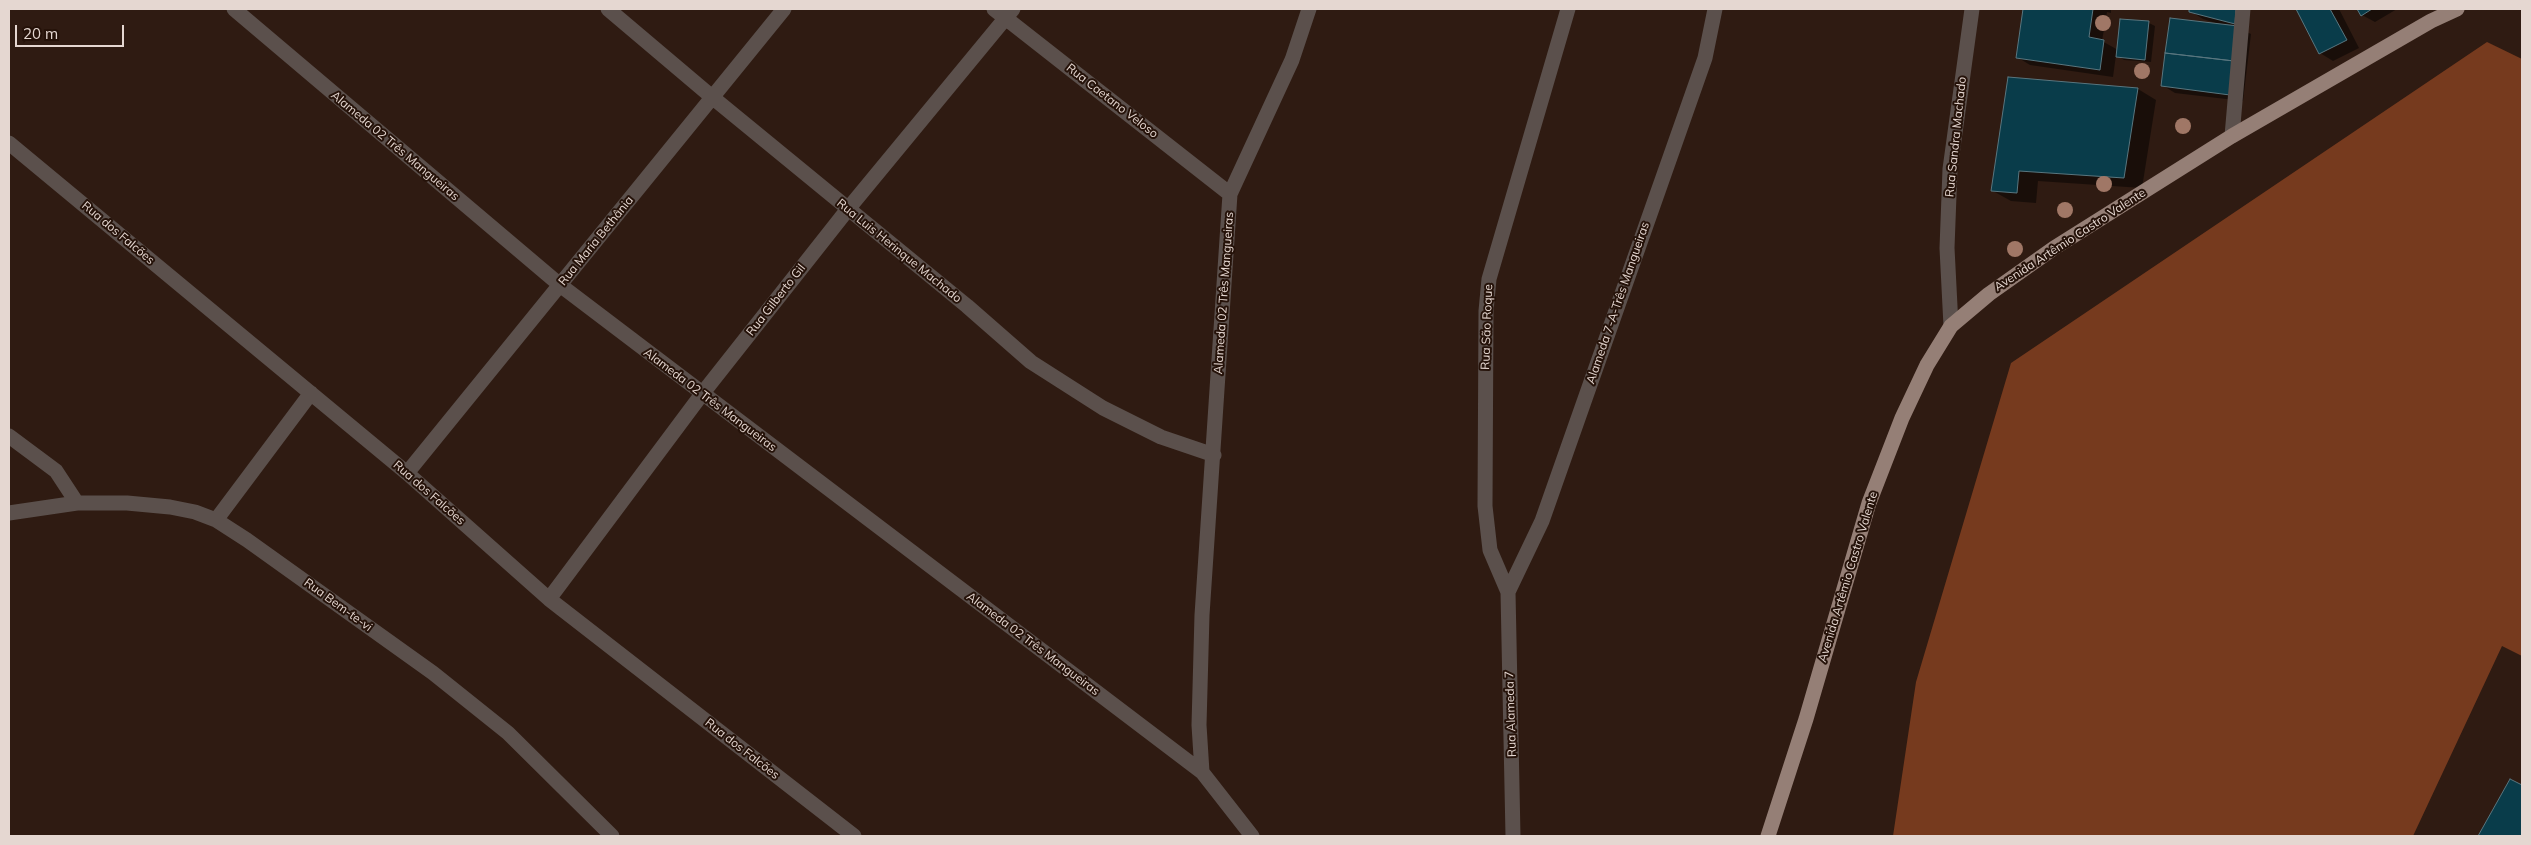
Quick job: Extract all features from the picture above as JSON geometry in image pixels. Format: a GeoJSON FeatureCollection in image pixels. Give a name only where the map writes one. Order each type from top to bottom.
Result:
{"type":"FeatureCollection","features":[{"type":"Feature","properties":{"kind":"main road","name":"Avenida Artêmio Castro Valente"},"geometry":{"type":"LineString","coordinates":[[1768,836],[1806,719],[1870,503],[1902,418],[1926,365],[1951,326],[1989,294],[2054,248],[2232,136],[2430,21],[2457,9]]}},
{"type":"Feature","properties":{"kind":"street","name":"Alameda 02 Três Mangueiras"},"geometry":{"type":"LineString","coordinates":[[234,9],[560,285],[1202,772],[1252,836]]}},
{"type":"Feature","properties":{"kind":"street","name":"Rua Luis Herinque Machado"},"geometry":{"type":"LineString","coordinates":[[608,9],[712,97],[967,306],[1031,362],[1103,408],[1161,437],[1214,455]]}},
{"type":"Feature","properties":{"kind":"street","name":"Rua Maria Bethânia"},"geometry":{"type":"LineString","coordinates":[[407,473],[784,9]]}},
{"type":"Feature","properties":{"kind":"street","name":"Alameda 02 Três Mangueiras"},"geometry":{"type":"LineString","coordinates":[[1202,772],[1198,725],[1202,615],[1230,194],[1292,60],[1309,9]]}},
{"type":"Feature","properties":{"kind":"street","name":"Rua São Roque"},"geometry":{"type":"LineString","coordinates":[[1508,592],[1490,550],[1485,506],[1486,311],[1489,279],[1568,9]]}},
{"type":"Feature","properties":{"kind":"street","name":"Alameda 7-A-Três Mangueiras"},"geometry":{"type":"LineString","coordinates":[[1508,592],[1542,521],[1705,58],[1716,9]]}},
{"type":"Feature","properties":{"kind":"street","name":"Rua Sandra Machado"},"geometry":{"type":"LineString","coordinates":[[1951,326],[1947,248],[1950,169],[1972,9]]}},
{"type":"Feature","properties":{"kind":"street"},"geometry":{"type":"LineString","coordinates":[[2232,136],[2243,9]]}},
{"type":"Feature","properties":{"kind":"street","name":"Rua Caetano Veloso"},"geometry":{"type":"LineString","coordinates":[[1004,12],[1230,194]]}},
{"type":"Feature","properties":{"kind":"street","name":"Rua Gilberto Gil"},"geometry":{"type":"LineString","coordinates":[[549,599],[702,394],[1004,12]]}},
{"type":"Feature","properties":{"kind":"street","name":"Rua dos Falcões"},"geometry":{"type":"LineString","coordinates":[[9,143],[407,473],[549,599],[854,836]]}},
{"type":"Feature","properties":{"kind":"street"},"geometry":{"type":"LineString","coordinates":[[216,520],[311,394]]}},
{"type":"Feature","properties":{"kind":"street"},"geometry":{"type":"LineString","coordinates":[[9,436],[56,471],[77,504]]}},
{"type":"Feature","properties":{"kind":"street","name":"Rua Bem-te-vi"},"geometry":{"type":"LineString","coordinates":[[9,512],[77,504],[127,503],[170,507],[195,512],[216,520],[434,673],[508,733],[612,836]]}},
{"type":"Feature","properties":{"kind":"street","name":"Rua Alameda 7"},"geometry":{"type":"LineString","coordinates":[[1508,592],[1513,836]]}},
{"type":"Feature","properties":{"kind":"shaded area"},"geometry":{"type":"Polygon","coordinates":[[[2487,42],[2522,59],[2522,656],[2502,646],[2413,836],[1893,836],[1916,682],[2011,363],[2487,42]]]}},
{"type":"Feature","properties":{"kind":"building"},"geometry":{"type":"Polygon","coordinates":[[[2023,9],[2093,9],[2089,37],[2104,40],[2100,70],[2016,58],[2023,9]]]}},
{"type":"Feature","properties":{"kind":"building"},"geometry":{"type":"Polygon","coordinates":[[[2189,9],[2236,9],[2235,24],[2189,12],[2189,9]]]}},
{"type":"Feature","properties":{"kind":"building"},"geometry":{"type":"Polygon","coordinates":[[[2296,9],[2330,9],[2347,40],[2319,54],[2296,9]]]}},
{"type":"Feature","properties":{"kind":"building"},"geometry":{"type":"Polygon","coordinates":[[[2357,9],[2372,9],[2361,16],[2357,9]]]}},
{"type":"Feature","properties":{"kind":"building"},"geometry":{"type":"Polygon","coordinates":[[[2170,18],[2238,26],[2234,61],[2165,53],[2170,18]]]}},
{"type":"Feature","properties":{"kind":"building"},"geometry":{"type":"Polygon","coordinates":[[[2120,19],[2149,21],[2145,60],[2116,57],[2120,19]]]}},
{"type":"Feature","properties":{"kind":"building"},"geometry":{"type":"Polygon","coordinates":[[[2165,53],[2234,61],[2230,95],[2161,86],[2165,53]]]}},
{"type":"Feature","properties":{"kind":"building"},"geometry":{"type":"Polygon","coordinates":[[[2008,77],[2138,88],[2124,178],[2019,171],[2017,193],[1991,191],[2008,77]]]}},
{"type":"Feature","properties":{"kind":"building"},"geometry":{"type":"Polygon","coordinates":[[[2510,779],[2522,785],[2522,836],[2478,836],[2510,779]]]}}]}
